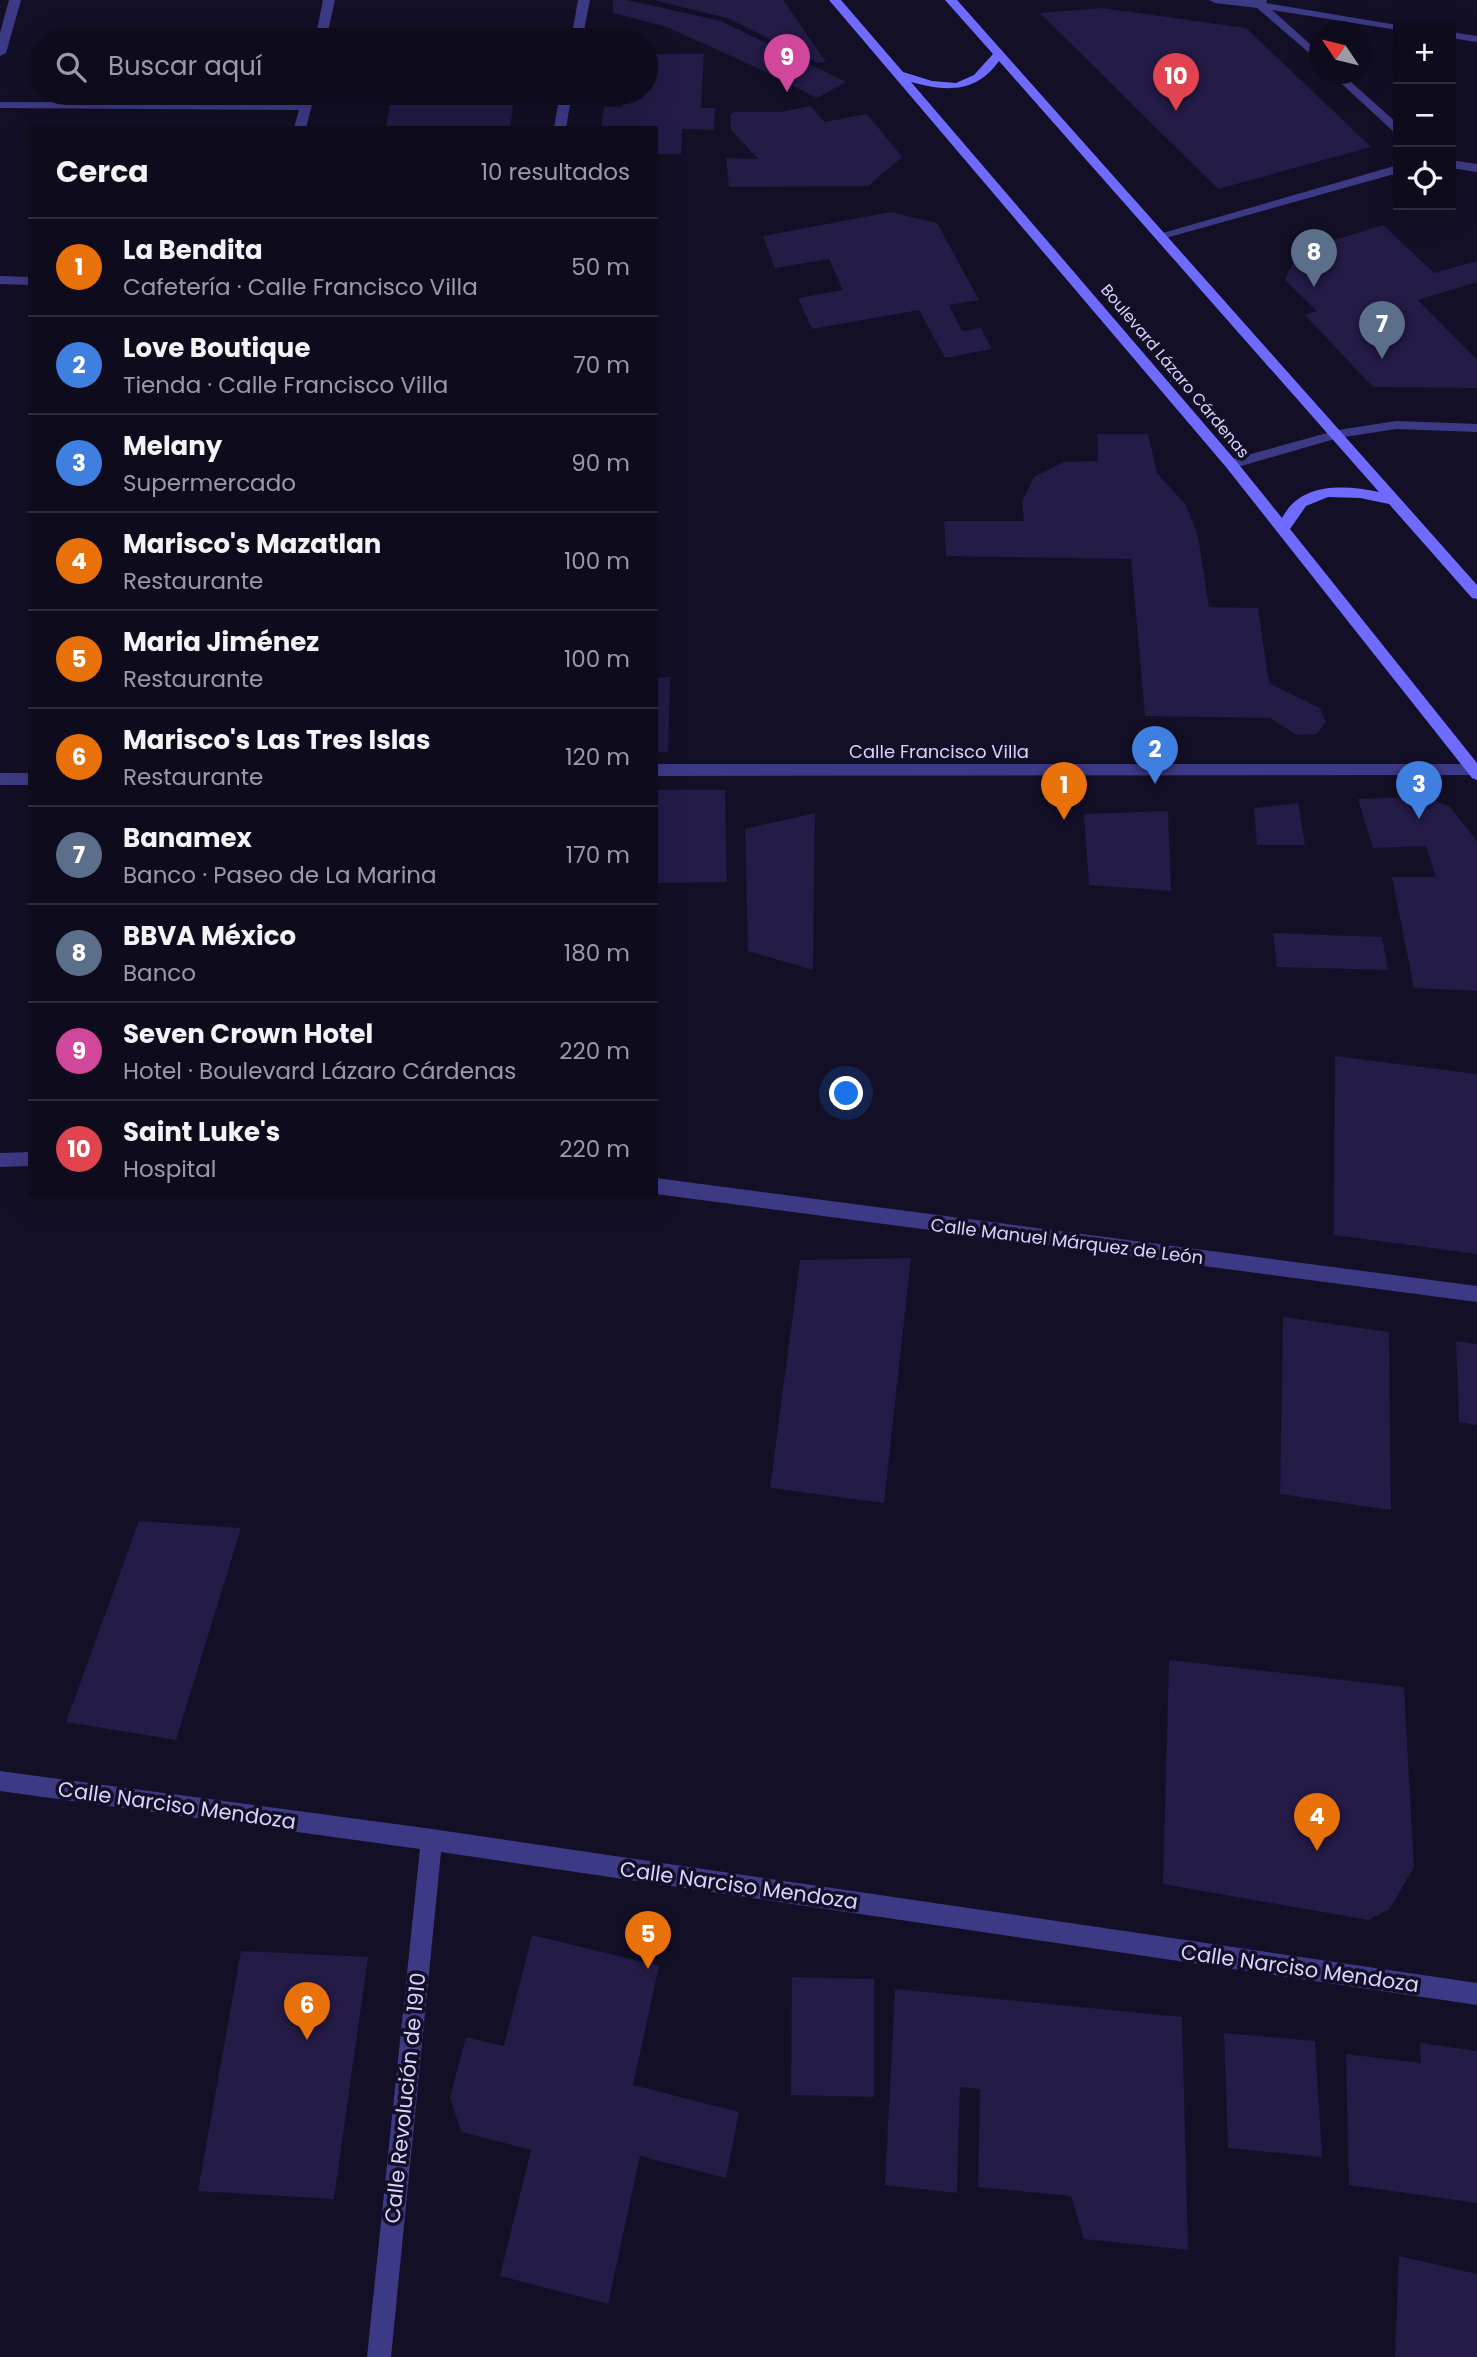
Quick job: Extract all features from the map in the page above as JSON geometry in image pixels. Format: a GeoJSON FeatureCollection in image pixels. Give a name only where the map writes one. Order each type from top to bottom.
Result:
{"type":"FeatureCollection","features":[{"type":"Feature","properties":{"kind":"main road","name":"Boulevard Lázaro Cárdenas"},"geometry":{"type":"LineString","coordinates":[[835,0],[1231,464],[1475,772]]}},
{"type":"Feature","properties":{"kind":"main road"},"geometry":{"type":"LineString","coordinates":[[951,0],[1477,594]]}},
{"type":"Feature","properties":{"kind":"main road"},"geometry":{"type":"LineString","coordinates":[[901,75],[928,85],[962,88],[979,78],[999,54]]}},
{"type":"Feature","properties":{"kind":"main road"},"geometry":{"type":"LineString","coordinates":[[1282,531],[1289,513],[1318,493],[1348,492],[1393,500]]}},
{"type":"Feature","properties":{"kind":"street"},"geometry":{"type":"LineString","coordinates":[[0,53],[15,0]]}},
{"type":"Feature","properties":{"kind":"street"},"geometry":{"type":"LineString","coordinates":[[323,28],[329,0]]}},
{"type":"Feature","properties":{"kind":"street"},"geometry":{"type":"LineString","coordinates":[[578,28],[584,0]]}},
{"type":"Feature","properties":{"kind":"street"},"geometry":{"type":"LineString","coordinates":[[1215,0],[1260,2],[1393,26]]}},
{"type":"Feature","properties":{"kind":"street"},"geometry":{"type":"LineString","coordinates":[[1260,2],[1309,49]]}},
{"type":"Feature","properties":{"kind":"street"},"geometry":{"type":"LineString","coordinates":[[1456,36],[1477,39]]}},
{"type":"Feature","properties":{"kind":"street"},"geometry":{"type":"LineString","coordinates":[[1347,84],[1393,125]]}},
{"type":"Feature","properties":{"kind":"street"},"geometry":{"type":"LineString","coordinates":[[0,105],[306,107],[301,126]]}},
{"type":"Feature","properties":{"kind":"street"},"geometry":{"type":"LineString","coordinates":[[559,126],[564,105]]}},
{"type":"Feature","properties":{"kind":"street"},"geometry":{"type":"LineString","coordinates":[[1456,165],[1477,168]]}},
{"type":"Feature","properties":{"kind":"street"},"geometry":{"type":"LineString","coordinates":[[1161,236],[1393,170]]}},
{"type":"Feature","properties":{"kind":"street"},"geometry":{"type":"LineString","coordinates":[[0,280],[28,281]]}},
{"type":"Feature","properties":{"kind":"street"},"geometry":{"type":"LineString","coordinates":[[1231,464],[1338,434],[1396,425],[1477,428]]}},
{"type":"Feature","properties":{"kind":"street","name":"Calle Francisco Villa"},"geometry":{"type":"LineString","coordinates":[[658,770],[1475,772]]}},
{"type":"Feature","properties":{"kind":"street"},"geometry":{"type":"LineString","coordinates":[[0,779],[28,779]]}},
{"type":"Feature","properties":{"kind":"street"},"geometry":{"type":"LineString","coordinates":[[0,1160],[28,1159]]}},
{"type":"Feature","properties":{"kind":"street","name":"Calle Manuel Márquez de León"},"geometry":{"type":"LineString","coordinates":[[658,1186],[1477,1294]]}},
{"type":"Feature","properties":{"kind":"street","name":"Calle Narciso Mendoza"},"geometry":{"type":"LineString","coordinates":[[0,1781],[432,1840],[1477,1994]]}},
{"type":"Feature","properties":{"kind":"street","name":"Calle Revolución de 1910"},"geometry":{"type":"LineString","coordinates":[[379,2357],[432,1840]]}},
{"type":"Feature","properties":{"kind":"building"},"geometry":{"type":"Polygon","coordinates":[[[613,0],[627,0],[721,21],[846,82],[817,98],[667,27],[613,13],[613,0]]]}},
{"type":"Feature","properties":{"kind":"building"},"geometry":{"type":"Polygon","coordinates":[[[654,0],[783,0],[826,62],[818,63],[727,18],[654,0]]]}},
{"type":"Feature","properties":{"kind":"building"},"geometry":{"type":"Polygon","coordinates":[[[1102,8],[1246,28],[1371,147],[1218,189],[1040,13],[1102,8]]]}},
{"type":"Feature","properties":{"kind":"building"},"geometry":{"type":"Polygon","coordinates":[[[658,54],[704,54],[701,108],[715,108],[714,130],[682,129],[681,154],[658,154],[658,126],[601,126],[604,107],[658,105],[658,54]]]}},
{"type":"Feature","properties":{"kind":"building"},"geometry":{"type":"Polygon","coordinates":[[[390,105],[513,105],[510,126],[386,126],[390,105]]]}},
{"type":"Feature","properties":{"kind":"building"},"geometry":{"type":"Polygon","coordinates":[[[810,106],[825,122],[867,114],[902,157],[868,186],[729,187],[726,158],[758,159],[731,130],[730,115],[734,112],[781,112],[810,106]]]}},
{"type":"Feature","properties":{"kind":"building"},"geometry":{"type":"Polygon","coordinates":[[[891,212],[937,223],[979,300],[949,305],[962,331],[981,328],[992,349],[945,358],[919,310],[812,329],[798,298],[843,290],[829,259],[775,268],[763,236],[891,212]]]}},
{"type":"Feature","properties":{"kind":"building"},"geometry":{"type":"Polygon","coordinates":[[[1383,225],[1434,273],[1477,261],[1477,282],[1418,300],[1477,360],[1477,388],[1373,387],[1305,315],[1317,311],[1285,280],[1299,251],[1383,225]]]}},
{"type":"Feature","properties":{"kind":"building"},"geometry":{"type":"Polygon","coordinates":[[[1097,434],[1148,434],[1157,473],[1186,505],[1198,536],[1209,607],[1258,608],[1269,683],[1320,708],[1326,722],[1317,734],[1297,735],[1270,718],[1145,716],[1131,559],[946,556],[944,521],[1024,521],[1022,502],[1034,477],[1064,462],[1098,461],[1097,434]]]}},
{"type":"Feature","properties":{"kind":"building"},"geometry":{"type":"Polygon","coordinates":[[[670,677],[668,752],[658,752],[658,678],[670,677]]]}},
{"type":"Feature","properties":{"kind":"building"},"geometry":{"type":"Polygon","coordinates":[[[658,790],[725,790],[727,882],[658,883],[658,790]]]}},
{"type":"Feature","properties":{"kind":"building"},"geometry":{"type":"Polygon","coordinates":[[[1358,799],[1432,799],[1450,807],[1477,841],[1477,991],[1414,988],[1392,877],[1436,877],[1426,846],[1373,848],[1358,799]]]}},
{"type":"Feature","properties":{"kind":"building"},"geometry":{"type":"Polygon","coordinates":[[[1298,803],[1305,845],[1257,845],[1254,808],[1298,803]]]}},
{"type":"Feature","properties":{"kind":"building"},"geometry":{"type":"Polygon","coordinates":[[[1168,811],[1171,891],[1089,885],[1084,814],[1168,811]]]}},
{"type":"Feature","properties":{"kind":"building"},"geometry":{"type":"Polygon","coordinates":[[[815,813],[813,970],[748,951],[745,829],[815,813]]]}},
{"type":"Feature","properties":{"kind":"building"},"geometry":{"type":"Polygon","coordinates":[[[1273,933],[1382,937],[1388,970],[1277,967],[1273,933]]]}},
{"type":"Feature","properties":{"kind":"building"},"geometry":{"type":"Polygon","coordinates":[[[1335,1056],[1477,1074],[1477,1254],[1334,1235],[1335,1056]]]}},
{"type":"Feature","properties":{"kind":"building"},"geometry":{"type":"Polygon","coordinates":[[[911,1258],[884,1503],[770,1488],[800,1260],[911,1258]]]}},
{"type":"Feature","properties":{"kind":"building"},"geometry":{"type":"Polygon","coordinates":[[[1283,1317],[1389,1332],[1391,1510],[1280,1494],[1283,1317]]]}},
{"type":"Feature","properties":{"kind":"building"},"geometry":{"type":"Polygon","coordinates":[[[1456,1341],[1477,1344],[1477,1425],[1459,1422],[1456,1341]]]}},
{"type":"Feature","properties":{"kind":"building"},"geometry":{"type":"Polygon","coordinates":[[[139,1521],[241,1528],[176,1740],[66,1722],[139,1521]]]}},
{"type":"Feature","properties":{"kind":"building"},"geometry":{"type":"Polygon","coordinates":[[[1169,1660],[1404,1687],[1414,1867],[1390,1909],[1368,1920],[1163,1884],[1169,1660]]]}},
{"type":"Feature","properties":{"kind":"building"},"geometry":{"type":"Polygon","coordinates":[[[532,1935],[659,1966],[633,2085],[739,2112],[726,2178],[640,2156],[608,2304],[500,2276],[531,2150],[461,2132],[450,2097],[466,2037],[504,2046],[532,1935]]]}},
{"type":"Feature","properties":{"kind":"building"},"geometry":{"type":"Polygon","coordinates":[[[241,1951],[368,1957],[334,2199],[198,2191],[241,1951]]]}},
{"type":"Feature","properties":{"kind":"building"},"geometry":{"type":"Polygon","coordinates":[[[792,1977],[874,1979],[874,2097],[791,2095],[792,1977]]]}},
{"type":"Feature","properties":{"kind":"building"},"geometry":{"type":"Polygon","coordinates":[[[895,1989],[1182,2017],[1188,2250],[1084,2239],[1071,2196],[978,2187],[980,2089],[960,2087],[957,2193],[885,2185],[895,1989]]]}},
{"type":"Feature","properties":{"kind":"building"},"geometry":{"type":"Polygon","coordinates":[[[1224,2033],[1315,2041],[1322,2157],[1228,2148],[1224,2033]]]}},
{"type":"Feature","properties":{"kind":"building"},"geometry":{"type":"Polygon","coordinates":[[[1420,2043],[1477,2051],[1477,2203],[1349,2185],[1346,2054],[1421,2063],[1420,2043]]]}},
{"type":"Feature","properties":{"kind":"building"},"geometry":{"type":"Polygon","coordinates":[[[1399,2256],[1477,2274],[1477,2357],[1395,2357],[1399,2256]]]}},
{"type":"Feature","properties":{"kind":"place","name":"Seven Crown Hotel"},"geometry":{"type":"Point","coordinates":[787,92]}},
{"type":"Feature","properties":{"kind":"place","name":"Saint Luke's"},"geometry":{"type":"Point","coordinates":[1176,111]}},
{"type":"Feature","properties":{"kind":"place","name":"BBVA México"},"geometry":{"type":"Point","coordinates":[1314,287]}},
{"type":"Feature","properties":{"kind":"place","name":"Banamex"},"geometry":{"type":"Point","coordinates":[1382,359]}},
{"type":"Feature","properties":{"kind":"place","name":"Love Boutique"},"geometry":{"type":"Point","coordinates":[1155,784]}},
{"type":"Feature","properties":{"kind":"place","name":"Melany"},"geometry":{"type":"Point","coordinates":[1419,819]}},
{"type":"Feature","properties":{"kind":"place","name":"La Bendita"},"geometry":{"type":"Point","coordinates":[1064,820]}},
{"type":"Feature","properties":{"kind":"place","name":"Marisco's Mazatlan"},"geometry":{"type":"Point","coordinates":[1317,1851]}},
{"type":"Feature","properties":{"kind":"place","name":"Maria Jiménez"},"geometry":{"type":"Point","coordinates":[648,1969]}},
{"type":"Feature","properties":{"kind":"place","name":"Marisco's Las Tres Islas"},"geometry":{"type":"Point","coordinates":[307,2040]}}]}
